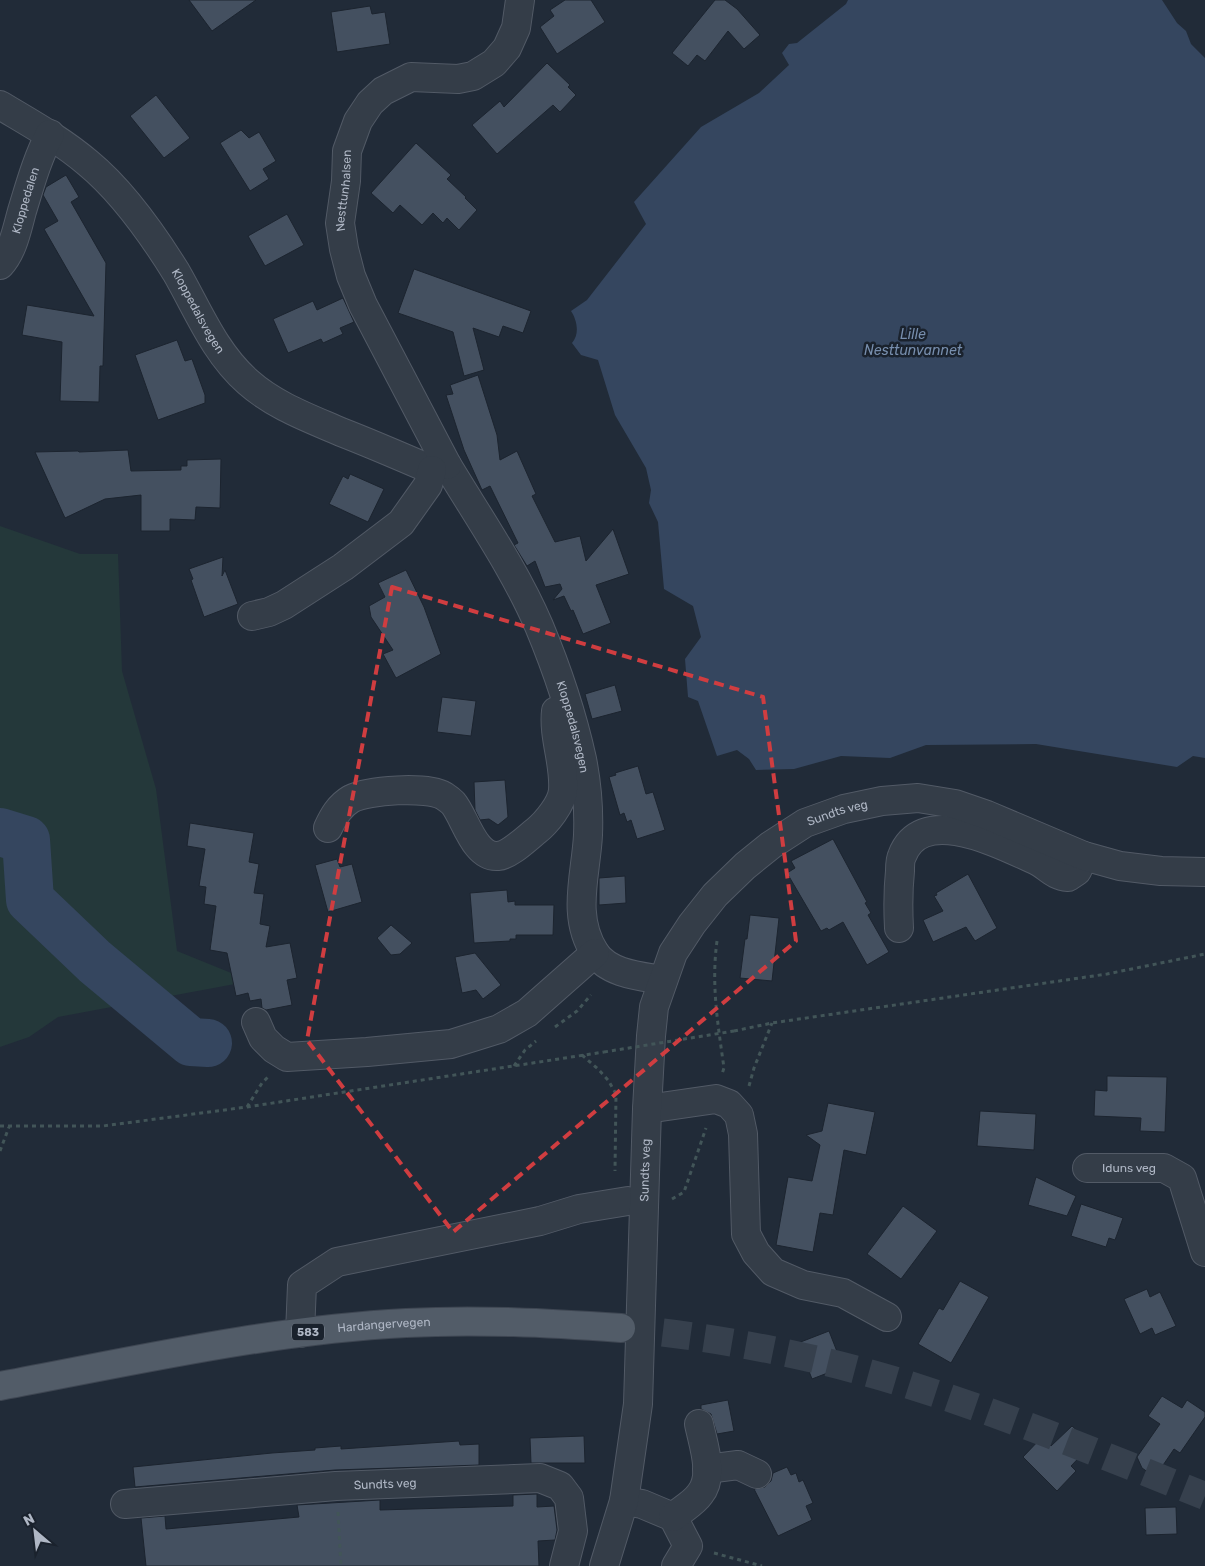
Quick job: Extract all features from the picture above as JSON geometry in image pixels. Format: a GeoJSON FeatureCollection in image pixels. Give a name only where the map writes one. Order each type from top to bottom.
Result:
{"type":"FeatureCollection","features":[{"type":"Feature","properties":{"kind":"main road","name":"Hardangervegen"},"geometry":{"type":"LineString","coordinates":[[0,1386],[214,1346],[300,1333],[406,1323],[521,1321],[621,1328]]}},
{"type":"Feature","properties":{"kind":"street","name":"Nesttunhalsen"},"geometry":{"type":"LineString","coordinates":[[439,468],[362,305],[351,276],[340,223],[346,181],[347,151],[358,121],[370,102],[383,91],[411,77],[458,78],[473,76],[494,63],[507,48],[516,28],[520,0]]}},
{"type":"Feature","properties":{"kind":"street","name":"Kloppedalsvegen"},"geometry":{"type":"LineString","coordinates":[[0,105],[50,134],[89,164],[123,199],[145,227],[175,272],[211,336],[230,364],[250,383],[289,410],[439,468],[517,583],[539,626],[571,715],[582,761],[587,800],[588,835],[580,909],[586,932],[595,953],[607,966],[663,980]]}},
{"type":"Feature","properties":{"kind":"street","name":"Kloppedalen"},"geometry":{"type":"LineString","coordinates":[[0,266],[5,260],[14,240],[39,155],[50,134]]}},
{"type":"Feature","properties":{"kind":"street"},"geometry":{"type":"LineString","coordinates":[[252,616],[284,605],[343,567],[401,523],[439,468]]}},
{"type":"Feature","properties":{"kind":"street"},"geometry":{"type":"LineString","coordinates":[[328,828],[336,813],[350,799],[368,793],[421,790],[442,795],[453,802],[481,849],[498,856],[514,849],[538,829],[557,806],[563,792],[555,718],[556,707],[564,694]]}},
{"type":"Feature","properties":{"kind":"street","name":"Sundts veg"},"geometry":{"type":"LineString","coordinates":[[604,1566],[624,1501],[638,1404],[647,1109],[650,1036],[654,1007],[673,953],[714,895],[771,845],[806,823],[844,808],[882,801],[918,798],[955,804],[987,815],[1084,856],[1120,866],[1205,872]]}},
{"type":"Feature","properties":{"kind":"street"},"geometry":{"type":"LineString","coordinates":[[899,928],[897,900],[901,856],[911,840],[927,831],[953,829],[994,842],[1040,862],[1058,876],[1068,878],[1077,871],[1084,856]]}},
{"type":"Feature","properties":{"kind":"street"},"geometry":{"type":"LineString","coordinates":[[256,1022],[263,1038],[274,1049],[287,1057],[451,1044],[499,1029],[527,1013],[595,953]]}},
{"type":"Feature","properties":{"kind":"street"},"geometry":{"type":"LineString","coordinates":[[647,1109],[716,1099],[730,1104],[739,1115],[743,1134],[746,1234],[756,1253],[773,1272],[803,1285],[843,1293],[887,1317]]}},
{"type":"Feature","properties":{"kind":"street","name":"Iduns veg"},"geometry":{"type":"LineString","coordinates":[[1087,1168],[1164,1168],[1182,1178],[1205,1252]]}},
{"type":"Feature","properties":{"kind":"street"},"geometry":{"type":"LineString","coordinates":[[300,1333],[302,1285],[336,1262],[540,1221],[579,1209],[628,1201]]}},
{"type":"Feature","properties":{"kind":"street"},"geometry":{"type":"LineString","coordinates":[[673,1517],[701,1493],[707,1477],[706,1456],[699,1424]]}},
{"type":"Feature","properties":{"kind":"street"},"geometry":{"type":"LineString","coordinates":[[706,1469],[738,1465],[757,1474]]}},
{"type":"Feature","properties":{"kind":"street","name":"Sundts veg"},"geometry":{"type":"LineString","coordinates":[[125,1504],[336,1486],[540,1478],[560,1486],[569,1498],[573,1531],[564,1566]]}},
{"type":"Feature","properties":{"kind":"street"},"geometry":{"type":"LineString","coordinates":[[624,1501],[642,1504],[673,1517]]}},
{"type":"Feature","properties":{"kind":"street"},"geometry":{"type":"LineString","coordinates":[[673,1517],[682,1556]]}},
{"type":"Feature","properties":{"kind":"path"},"geometry":{"type":"LineString","coordinates":[[0,1126],[103,1126],[247,1107],[604,1052],[772,1023],[1107,974],[1205,954]]}},
{"type":"Feature","properties":{"kind":"path"},"geometry":{"type":"LineString","coordinates":[[739,1115],[747,1097],[754,1068],[772,1023]]}},
{"type":"Feature","properties":{"kind":"path"},"geometry":{"type":"LineString","coordinates":[[581,1055],[608,1080],[616,1094],[615,1186],[628,1201]]}},
{"type":"Feature","properties":{"kind":"path"},"geometry":{"type":"LineString","coordinates":[[247,1107],[262,1083],[287,1057]]}},
{"type":"Feature","properties":{"kind":"path"},"geometry":{"type":"LineString","coordinates":[[0,1151],[9,1127]]}},
{"type":"Feature","properties":{"kind":"path"},"geometry":{"type":"LineString","coordinates":[[336,1486],[341,1566]]}},
{"type":"Feature","properties":{"kind":"path"},"geometry":{"type":"LineString","coordinates":[[682,1556],[762,1566]]}},
{"type":"Feature","properties":{"kind":"highlighted area"},"geometry":{"type":"Polygon","coordinates":[[[392,587],[763,697],[796,941],[453,1232],[307,1040],[392,587]]]}},
{"type":"Feature","properties":{"kind":"green space"},"geometry":{"type":"Polygon","coordinates":[[[0,526],[80,554],[118,554],[122,671],[156,789],[177,951],[251,981],[58,1017],[29,1037],[0,1047],[0,526]]]}},
{"type":"Feature","properties":{"kind":"water","name":"Lille Nesttunvannet"},"geometry":{"type":"Polygon","coordinates":[[[848,0],[1162,0],[1177,23],[1186,31],[1191,44],[1205,58],[1205,758],[1193,756],[1177,767],[1036,744],[926,745],[890,758],[841,756],[794,769],[756,770],[749,759],[737,750],[717,756],[698,701],[688,697],[685,659],[701,637],[693,606],[664,589],[658,522],[649,503],[651,490],[646,468],[615,415],[598,360],[581,355],[572,343],[577,327],[571,311],[587,300],[646,224],[634,202],[701,127],[759,93],[789,65],[782,53],[789,44],[797,43],[846,4],[848,0]]]}},
{"type":"Feature","properties":{"kind":"building"},"geometry":{"type":"Polygon","coordinates":[[[189,0],[256,0],[212,31],[189,0]]]}},
{"type":"Feature","properties":{"kind":"building"},"geometry":{"type":"Polygon","coordinates":[[[565,0],[591,0],[605,22],[557,54],[540,27],[554,16],[550,10],[565,0]]]}},
{"type":"Feature","properties":{"kind":"building"},"geometry":{"type":"Polygon","coordinates":[[[715,0],[725,0],[737,9],[760,35],[744,49],[728,31],[705,61],[697,55],[688,66],[672,53],[715,0]]]}},
{"type":"Feature","properties":{"kind":"building"},"geometry":{"type":"Polygon","coordinates":[[[370,6],[372,14],[385,12],[390,44],[337,52],[331,12],[370,6]]]}},
{"type":"Feature","properties":{"kind":"building"},"geometry":{"type":"Polygon","coordinates":[[[547,63],[570,85],[568,87],[576,95],[560,112],[553,105],[497,154],[472,125],[500,101],[504,107],[547,63]]]}},
{"type":"Feature","properties":{"kind":"building"},"geometry":{"type":"Polygon","coordinates":[[[156,95],[190,138],[164,158],[130,116],[156,95]]]}},
{"type":"Feature","properties":{"kind":"building"},"geometry":{"type":"Polygon","coordinates":[[[241,130],[249,138],[259,132],[276,161],[263,169],[269,179],[250,191],[220,143],[241,130]]]}},
{"type":"Feature","properties":{"kind":"building"},"geometry":{"type":"Polygon","coordinates":[[[416,143],[451,175],[447,179],[477,210],[459,230],[447,218],[443,223],[433,213],[422,225],[400,205],[393,213],[371,193],[416,143]]]}},
{"type":"Feature","properties":{"kind":"building"},"geometry":{"type":"Polygon","coordinates":[[[66,175],[79,197],[71,202],[106,263],[103,366],[100,366],[99,402],[60,401],[62,342],[22,335],[27,305],[94,316],[44,229],[58,221],[43,195],[46,187],[66,175]]]}},
{"type":"Feature","properties":{"kind":"building"},"geometry":{"type":"Polygon","coordinates":[[[287,214],[304,245],[265,266],[248,236],[287,214]]]}},
{"type":"Feature","properties":{"kind":"building"},"geometry":{"type":"Polygon","coordinates":[[[414,269],[531,311],[523,333],[503,326],[499,337],[473,328],[484,370],[464,376],[453,332],[398,313],[414,269]]]}},
{"type":"Feature","properties":{"kind":"building"},"geometry":{"type":"Polygon","coordinates":[[[343,298],[354,322],[340,328],[343,334],[323,343],[321,339],[288,353],[273,319],[313,301],[317,310],[343,298]]]}},
{"type":"Feature","properties":{"kind":"building"},"geometry":{"type":"Polygon","coordinates":[[[177,340],[185,361],[192,359],[205,395],[205,403],[158,420],[135,355],[177,340]]]}},
{"type":"Feature","properties":{"kind":"building"},"geometry":{"type":"Polygon","coordinates":[[[478,375],[497,435],[500,460],[517,451],[536,494],[532,496],[555,542],[580,536],[586,561],[613,529],[629,574],[596,585],[611,623],[583,634],[573,610],[571,611],[564,596],[553,600],[562,589],[560,584],[545,587],[535,561],[527,566],[514,545],[518,543],[490,486],[482,490],[464,450],[446,395],[453,394],[450,385],[478,375]]]}},
{"type":"Feature","properties":{"kind":"building"},"geometry":{"type":"Polygon","coordinates":[[[128,450],[131,471],[181,470],[181,466],[187,466],[187,460],[221,459],[220,508],[196,507],[195,520],[170,519],[170,531],[141,531],[141,495],[105,499],[65,518],[35,452],[128,450]]]}},
{"type":"Feature","properties":{"kind":"building"},"geometry":{"type":"Polygon","coordinates":[[[350,474],[384,489],[368,522],[329,504],[343,476],[348,479],[350,474]]]}},
{"type":"Feature","properties":{"kind":"building"},"geometry":{"type":"Polygon","coordinates":[[[223,557],[222,576],[225,570],[238,604],[204,617],[189,569],[223,557]]]}},
{"type":"Feature","properties":{"kind":"building"},"geometry":{"type":"Polygon","coordinates":[[[406,570],[424,607],[441,654],[396,678],[383,654],[393,650],[371,617],[369,606],[385,597],[378,583],[406,570]]]}},
{"type":"Feature","properties":{"kind":"building"},"geometry":{"type":"Polygon","coordinates":[[[615,685],[622,711],[592,719],[585,694],[615,685]]]}},
{"type":"Feature","properties":{"kind":"building"},"geometry":{"type":"Polygon","coordinates":[[[442,697],[476,701],[471,736],[437,732],[442,697]]]}},
{"type":"Feature","properties":{"kind":"building"},"geometry":{"type":"Polygon","coordinates":[[[638,766],[646,794],[653,792],[665,830],[637,839],[631,820],[627,822],[624,813],[620,815],[609,777],[616,775],[615,773],[638,766]]]}},
{"type":"Feature","properties":{"kind":"building"},"geometry":{"type":"Polygon","coordinates":[[[505,780],[508,817],[498,825],[489,819],[480,820],[475,810],[474,782],[505,780]]]}},
{"type":"Feature","properties":{"kind":"building"},"geometry":{"type":"Polygon","coordinates":[[[190,823],[254,833],[249,862],[259,864],[254,893],[264,894],[260,924],[270,926],[266,947],[290,943],[297,978],[287,980],[292,1005],[266,1010],[262,1008],[261,999],[250,1001],[248,993],[236,996],[227,953],[210,950],[216,906],[204,904],[206,887],[199,886],[205,849],[187,846],[190,823]]]}},
{"type":"Feature","properties":{"kind":"building"},"geometry":{"type":"Polygon","coordinates":[[[833,839],[867,902],[865,903],[871,913],[868,915],[889,952],[867,965],[843,922],[829,930],[827,928],[821,931],[787,873],[795,868],[791,861],[833,839]]]}},
{"type":"Feature","properties":{"kind":"building"},"geometry":{"type":"Polygon","coordinates":[[[337,859],[340,867],[352,864],[362,902],[328,912],[315,865],[337,859]]]}},
{"type":"Feature","properties":{"kind":"building"},"geometry":{"type":"Polygon","coordinates":[[[968,874],[997,928],[975,941],[966,927],[933,942],[923,920],[943,911],[934,896],[968,874]]]}},
{"type":"Feature","properties":{"kind":"building"},"geometry":{"type":"Polygon","coordinates":[[[625,876],[626,903],[599,905],[599,878],[625,876]]]}},
{"type":"Feature","properties":{"kind":"building"},"geometry":{"type":"Polygon","coordinates":[[[507,890],[508,902],[515,901],[515,905],[554,905],[553,935],[516,935],[516,939],[510,939],[510,941],[474,943],[470,893],[507,890]]]}},
{"type":"Feature","properties":{"kind":"building"},"geometry":{"type":"Polygon","coordinates":[[[750,915],[779,918],[772,981],[740,978],[750,915]]]}},
{"type":"Feature","properties":{"kind":"building"},"geometry":{"type":"Polygon","coordinates":[[[391,925],[412,943],[400,954],[391,955],[377,938],[391,925]]]}},
{"type":"Feature","properties":{"kind":"building"},"geometry":{"type":"Polygon","coordinates":[[[475,953],[501,985],[483,999],[476,990],[462,993],[455,957],[475,953]]]}},
{"type":"Feature","properties":{"kind":"building"},"geometry":{"type":"Polygon","coordinates":[[[1107,1076],[1167,1077],[1165,1132],[1140,1131],[1141,1118],[1094,1116],[1095,1090],[1107,1091],[1107,1076]]]}},
{"type":"Feature","properties":{"kind":"building"},"geometry":{"type":"Polygon","coordinates":[[[828,1103],[875,1112],[866,1155],[844,1150],[833,1215],[820,1213],[813,1252],[776,1245],[788,1177],[812,1181],[820,1145],[806,1135],[822,1131],[828,1103]]]}},
{"type":"Feature","properties":{"kind":"building"},"geometry":{"type":"Polygon","coordinates":[[[980,1111],[1036,1114],[1034,1150],[977,1146],[980,1111]]]}},
{"type":"Feature","properties":{"kind":"building"},"geometry":{"type":"Polygon","coordinates":[[[1036,1177],[1076,1196],[1067,1216],[1028,1205],[1036,1177]]]}},
{"type":"Feature","properties":{"kind":"building"},"geometry":{"type":"Polygon","coordinates":[[[1081,1204],[1123,1218],[1115,1240],[1109,1238],[1106,1247],[1071,1236],[1081,1204]]]}},
{"type":"Feature","properties":{"kind":"building"},"geometry":{"type":"Polygon","coordinates":[[[903,1206],[937,1231],[901,1279],[867,1254],[903,1206]]]}},
{"type":"Feature","properties":{"kind":"building"},"geometry":{"type":"Polygon","coordinates":[[[960,1281],[989,1297],[951,1363],[918,1344],[939,1308],[943,1310],[960,1281]]]}},
{"type":"Feature","properties":{"kind":"building"},"geometry":{"type":"Polygon","coordinates":[[[1147,1289],[1150,1297],[1160,1292],[1176,1326],[1155,1335],[1152,1328],[1140,1334],[1124,1299],[1147,1289]]]}},
{"type":"Feature","properties":{"kind":"building"},"geometry":{"type":"Polygon","coordinates":[[[829,1331],[843,1367],[812,1379],[798,1343],[829,1331]]]}},
{"type":"Feature","properties":{"kind":"building"},"geometry":{"type":"Polygon","coordinates":[[[1162,1396],[1182,1408],[1187,1400],[1205,1412],[1205,1417],[1180,1453],[1174,1449],[1155,1477],[1142,1468],[1137,1457],[1160,1424],[1148,1416],[1162,1396]]]}},
{"type":"Feature","properties":{"kind":"building"},"geometry":{"type":"Polygon","coordinates":[[[728,1400],[734,1431],[717,1434],[711,1414],[701,1409],[701,1405],[728,1400]]]}},
{"type":"Feature","properties":{"kind":"building"},"geometry":{"type":"Polygon","coordinates":[[[1072,1426],[1092,1444],[1071,1466],[1076,1471],[1057,1491],[1023,1457],[1042,1437],[1051,1446],[1072,1426]]]}},
{"type":"Feature","properties":{"kind":"building"},"geometry":{"type":"Polygon","coordinates":[[[584,1436],[585,1463],[531,1463],[530,1438],[584,1436]]]}},
{"type":"Feature","properties":{"kind":"building"},"geometry":{"type":"Polygon","coordinates":[[[459,1441],[460,1445],[479,1444],[479,1465],[335,1470],[135,1487],[133,1467],[315,1450],[315,1448],[341,1446],[341,1449],[459,1441]]]}},
{"type":"Feature","properties":{"kind":"building"},"geometry":{"type":"Polygon","coordinates":[[[787,1467],[791,1475],[796,1473],[799,1482],[803,1480],[813,1503],[806,1506],[812,1520],[778,1536],[754,1489],[765,1487],[771,1481],[773,1473],[787,1467]]]}},
{"type":"Feature","properties":{"kind":"building"},"geometry":{"type":"Polygon","coordinates":[[[537,1494],[537,1507],[554,1506],[557,1530],[555,1540],[538,1541],[539,1566],[146,1566],[141,1518],[165,1516],[166,1529],[299,1517],[297,1505],[380,1500],[380,1510],[513,1506],[513,1495],[537,1494]]]}},
{"type":"Feature","properties":{"kind":"building"},"geometry":{"type":"Polygon","coordinates":[[[1176,1507],[1177,1534],[1146,1535],[1145,1508],[1176,1507]]]}},
{"type":"Feature","properties":{"kind":"waterway"},"geometry":{"type":"LineString","coordinates":[[0,832],[26,840],[30,900],[95,962],[191,1042],[208,1043]]}},
{"type":"Feature","properties":{"kind":"tunnel"},"geometry":{"type":"LineString","coordinates":[[621,1328],[693,1336],[764,1348],[834,1364],[903,1383],[1017,1422],[1205,1496]]}}]}
